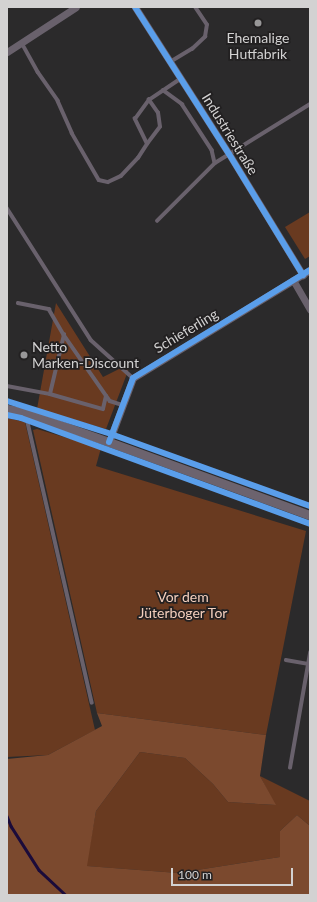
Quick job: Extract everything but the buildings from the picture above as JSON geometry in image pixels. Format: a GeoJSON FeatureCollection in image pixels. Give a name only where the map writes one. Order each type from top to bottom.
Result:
{"type":"FeatureCollection","features":[{"type":"Feature","properties":{"kind":"main road"},"geometry":{"type":"LineString","coordinates":[[7,409],[26,413],[109,442],[310,515]]}},
{"type":"Feature","properties":{"kind":"street"},"geometry":{"type":"LineString","coordinates":[[7,52],[76,7]]}},
{"type":"Feature","properties":{"kind":"street","name":"Industriestraße"},"geometry":{"type":"LineString","coordinates":[[135,7],[229,154],[302,275]]}},
{"type":"Feature","properties":{"kind":"street","name":"Schieferling"},"geometry":{"type":"LineString","coordinates":[[133,378],[310,270]]}},
{"type":"Feature","properties":{"kind":"street"},"geometry":{"type":"LineString","coordinates":[[293,280],[310,309]]}},
{"type":"Feature","properties":{"kind":"street"},"geometry":{"type":"LineString","coordinates":[[109,442],[133,378]]}},
{"type":"Feature","properties":{"kind":"lane"},"geometry":{"type":"LineString","coordinates":[[170,62],[192,49],[204,37],[207,26],[195,7]]}},
{"type":"Feature","properties":{"kind":"lane"},"geometry":{"type":"LineString","coordinates":[[22,42],[38,72],[58,101],[72,133],[99,180],[108,182],[121,176],[138,158],[160,127],[158,113],[149,100]]}},
{"type":"Feature","properties":{"kind":"lane"},"geometry":{"type":"LineString","coordinates":[[147,144],[135,119],[149,100],[180,79]]}},
{"type":"Feature","properties":{"kind":"lane"},"geometry":{"type":"LineString","coordinates":[[163,90],[182,104],[212,150],[215,162]]}},
{"type":"Feature","properties":{"kind":"lane"},"geometry":{"type":"LineString","coordinates":[[157,221],[215,162],[310,104]]}},
{"type":"Feature","properties":{"kind":"lane"},"geometry":{"type":"LineString","coordinates":[[7,208],[91,340],[133,378]]}},
{"type":"Feature","properties":{"kind":"lane"},"geometry":{"type":"LineString","coordinates":[[18,303],[49,309],[64,335],[106,396],[110,401],[122,405]]}},
{"type":"Feature","properties":{"kind":"lane"},"geometry":{"type":"LineString","coordinates":[[50,394],[64,335]]}},
{"type":"Feature","properties":{"kind":"lane"},"geometry":{"type":"LineString","coordinates":[[7,386],[50,394],[103,409],[106,396]]}},
{"type":"Feature","properties":{"kind":"lane"},"geometry":{"type":"LineString","coordinates":[[26,413],[92,703]]}},
{"type":"Feature","properties":{"kind":"lane"},"geometry":{"type":"LineString","coordinates":[[290,768],[310,653]]}},
{"type":"Feature","properties":{"kind":"lane"},"geometry":{"type":"LineString","coordinates":[[286,660],[308,664]]}},
{"type":"Feature","properties":{"kind":"green space"},"geometry":{"type":"Polygon","coordinates":[[[310,212],[310,256],[305,259],[285,227],[310,212]]]}},
{"type":"Feature","properties":{"kind":"green space"},"geometry":{"type":"Polygon","coordinates":[[[56,303],[103,377],[131,363],[106,429],[37,409],[56,303]]]}},
{"type":"Feature","properties":{"kind":"green space"},"geometry":{"type":"Polygon","coordinates":[[[7,418],[25,422],[95,730],[48,755],[7,757],[7,418]]]}},
{"type":"Feature","properties":{"kind":"green space","name":"Vor dem Jüterboger Tor"},"geometry":{"type":"Polygon","coordinates":[[[37,429],[101,448],[96,466],[306,531],[266,735],[97,713],[33,430],[37,429]]]}},
{"type":"Feature","properties":{"kind":"green space"},"geometry":{"type":"Polygon","coordinates":[[[140,752],[185,758],[213,784],[228,802],[275,805],[260,776],[310,801],[310,826],[297,815],[280,831],[280,857],[178,873],[86,866],[96,811],[140,752]]]}},
{"type":"Feature","properties":{"kind":"shaded area"},"geometry":{"type":"Polygon","coordinates":[[[97,713],[266,735],[260,776],[276,805],[228,802],[213,784],[185,758],[140,752],[96,811],[87,866],[178,873],[280,857],[280,831],[297,815],[310,826],[310,895],[7,895],[7,759],[48,755],[102,726],[97,713]]]}},
{"type":"Feature","properties":{"kind":"waterway"},"geometry":{"type":"LineString","coordinates":[[7,816],[11,826],[39,870],[66,895]]}},
{"type":"Feature","properties":{"kind":"cycle path"},"geometry":{"type":"LineString","coordinates":[[135,7],[229,154],[303,275]]}},
{"type":"Feature","properties":{"kind":"cycle path"},"geometry":{"type":"LineString","coordinates":[[109,442],[133,378],[310,270]]}},
{"type":"Feature","properties":{"kind":"cycle path"},"geometry":{"type":"LineString","coordinates":[[7,401],[111,434],[310,506]]}},
{"type":"Feature","properties":{"kind":"cycle path"},"geometry":{"type":"LineString","coordinates":[[7,415],[21,418],[310,524]]}},
{"type":"Feature","properties":{"kind":"place","name":"Ehemalige Hutfabrik"},"geometry":{"type":"Point","coordinates":[258,23]}},
{"type":"Feature","properties":{"kind":"place","name":"Netto Marken-Discount"},"geometry":{"type":"Point","coordinates":[24,355]}}]}
